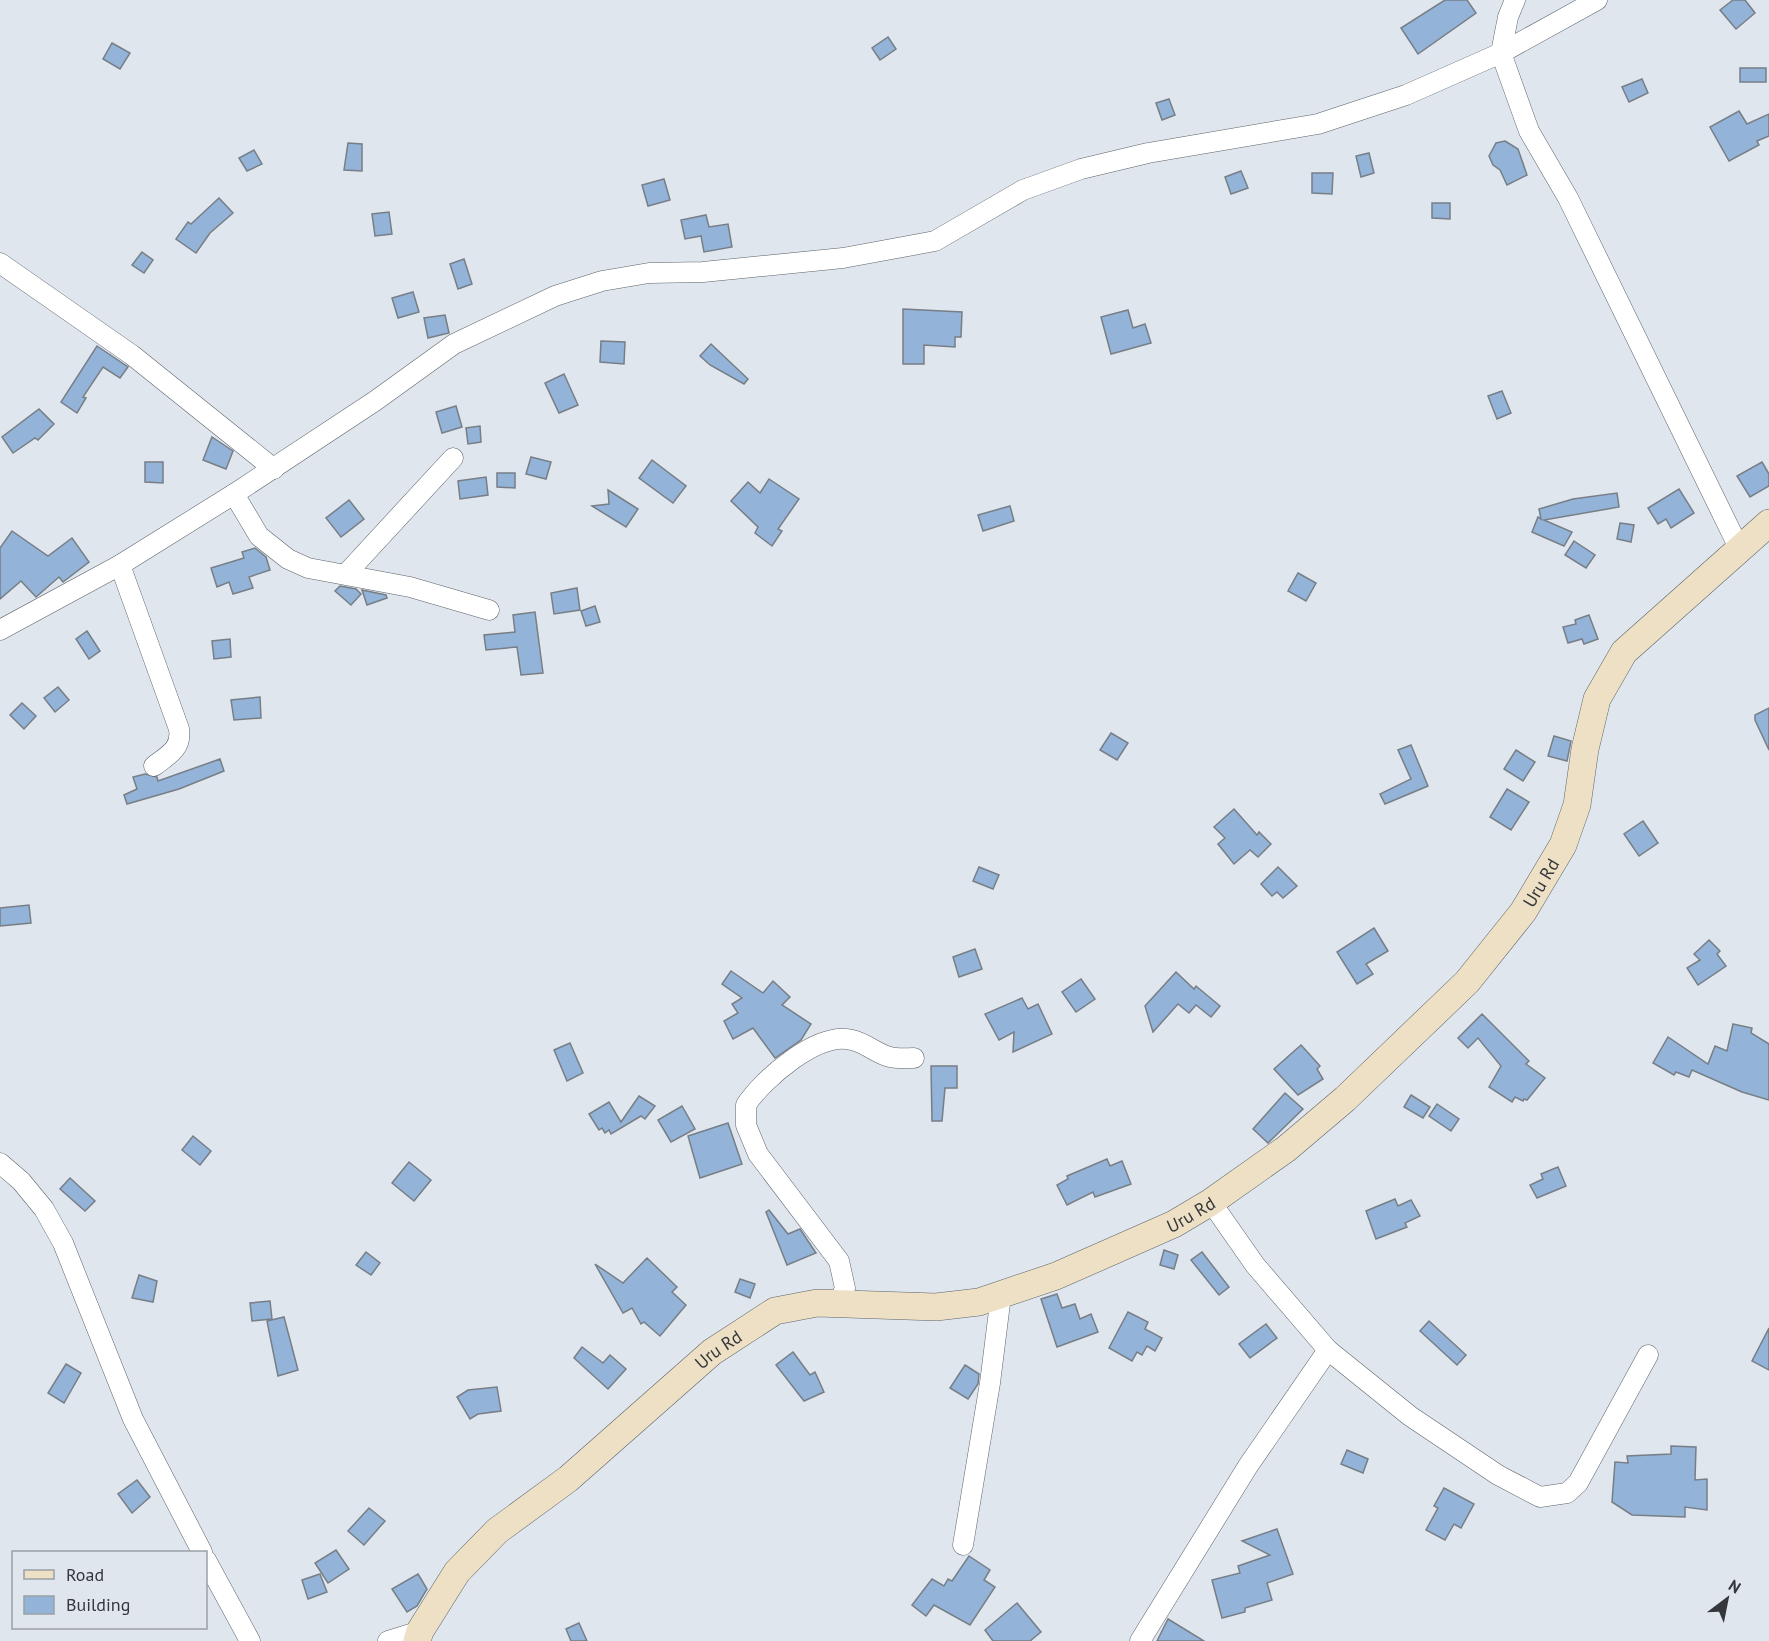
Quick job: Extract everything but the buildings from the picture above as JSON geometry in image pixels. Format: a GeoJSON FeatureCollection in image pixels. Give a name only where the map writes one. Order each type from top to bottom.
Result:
{"type":"FeatureCollection","features":[{"type":"Feature","properties":{"kind":"street"},"geometry":{"type":"LineString","coordinates":[[1515,0],[1508,16],[1501,53],[1529,131],[1573,208],[1739,548]]}},
{"type":"Feature","properties":{"kind":"street"},"geometry":{"type":"LineString","coordinates":[[0,630],[120,565],[234,495],[375,401],[454,344],[555,296],[602,281],[649,273],[703,272],[843,258],[934,242],[1023,190],[1081,169],[1159,151],[1318,124],[1406,95],[1501,53],[1597,0]]}},
{"type":"Feature","properties":{"kind":"street"},"geometry":{"type":"LineString","coordinates":[[0,264],[132,355],[274,469]]}},
{"type":"Feature","properties":{"kind":"street"},"geometry":{"type":"LineString","coordinates":[[346,574],[453,458]]}},
{"type":"Feature","properties":{"kind":"street"},"geometry":{"type":"LineString","coordinates":[[234,495],[259,536],[270,547],[308,568],[410,587],[489,610]]}},
{"type":"Feature","properties":{"kind":"street","name":"Uru Rd"},"geometry":{"type":"LineString","coordinates":[[418,1636],[457,1572],[497,1531],[568,1479],[712,1352],[775,1311],[817,1303],[936,1307],[979,1302],[1056,1276],[1174,1224],[1211,1202],[1286,1149],[1345,1099],[1467,982],[1523,912],[1563,845],[1577,805],[1585,749],[1597,699],[1624,652],[1769,523]]}},
{"type":"Feature","properties":{"kind":"street"},"geometry":{"type":"LineString","coordinates":[[120,565],[179,729],[180,740],[177,748],[154,766]]}},
{"type":"Feature","properties":{"kind":"street"},"geometry":{"type":"LineString","coordinates":[[839,1303],[845,1288],[839,1261],[758,1154],[746,1125],[746,1105],[769,1077],[809,1049],[833,1040],[851,1039],[890,1057],[914,1058]]}},
{"type":"Feature","properties":{"kind":"street"},"geometry":{"type":"LineString","coordinates":[[0,1163],[21,1181],[44,1209],[63,1243],[133,1419],[201,1551]]}},
{"type":"Feature","properties":{"kind":"street"},"geometry":{"type":"LineString","coordinates":[[1211,1202],[1255,1265],[1328,1350],[1410,1416],[1498,1475],[1540,1497],[1567,1493],[1578,1484],[1648,1355]]}},
{"type":"Feature","properties":{"kind":"street"},"geometry":{"type":"LineString","coordinates":[[963,1545],[990,1383],[1001,1295]]}},
{"type":"Feature","properties":{"kind":"street"},"geometry":{"type":"LineString","coordinates":[[1140,1641],[1248,1466],[1328,1350]]}},
{"type":"Feature","properties":{"kind":"street"},"geometry":{"type":"LineString","coordinates":[[207,1562],[250,1641]]}},
{"type":"Feature","properties":{"kind":"street"},"geometry":{"type":"LineString","coordinates":[[388,1641],[418,1636]]}}]}
